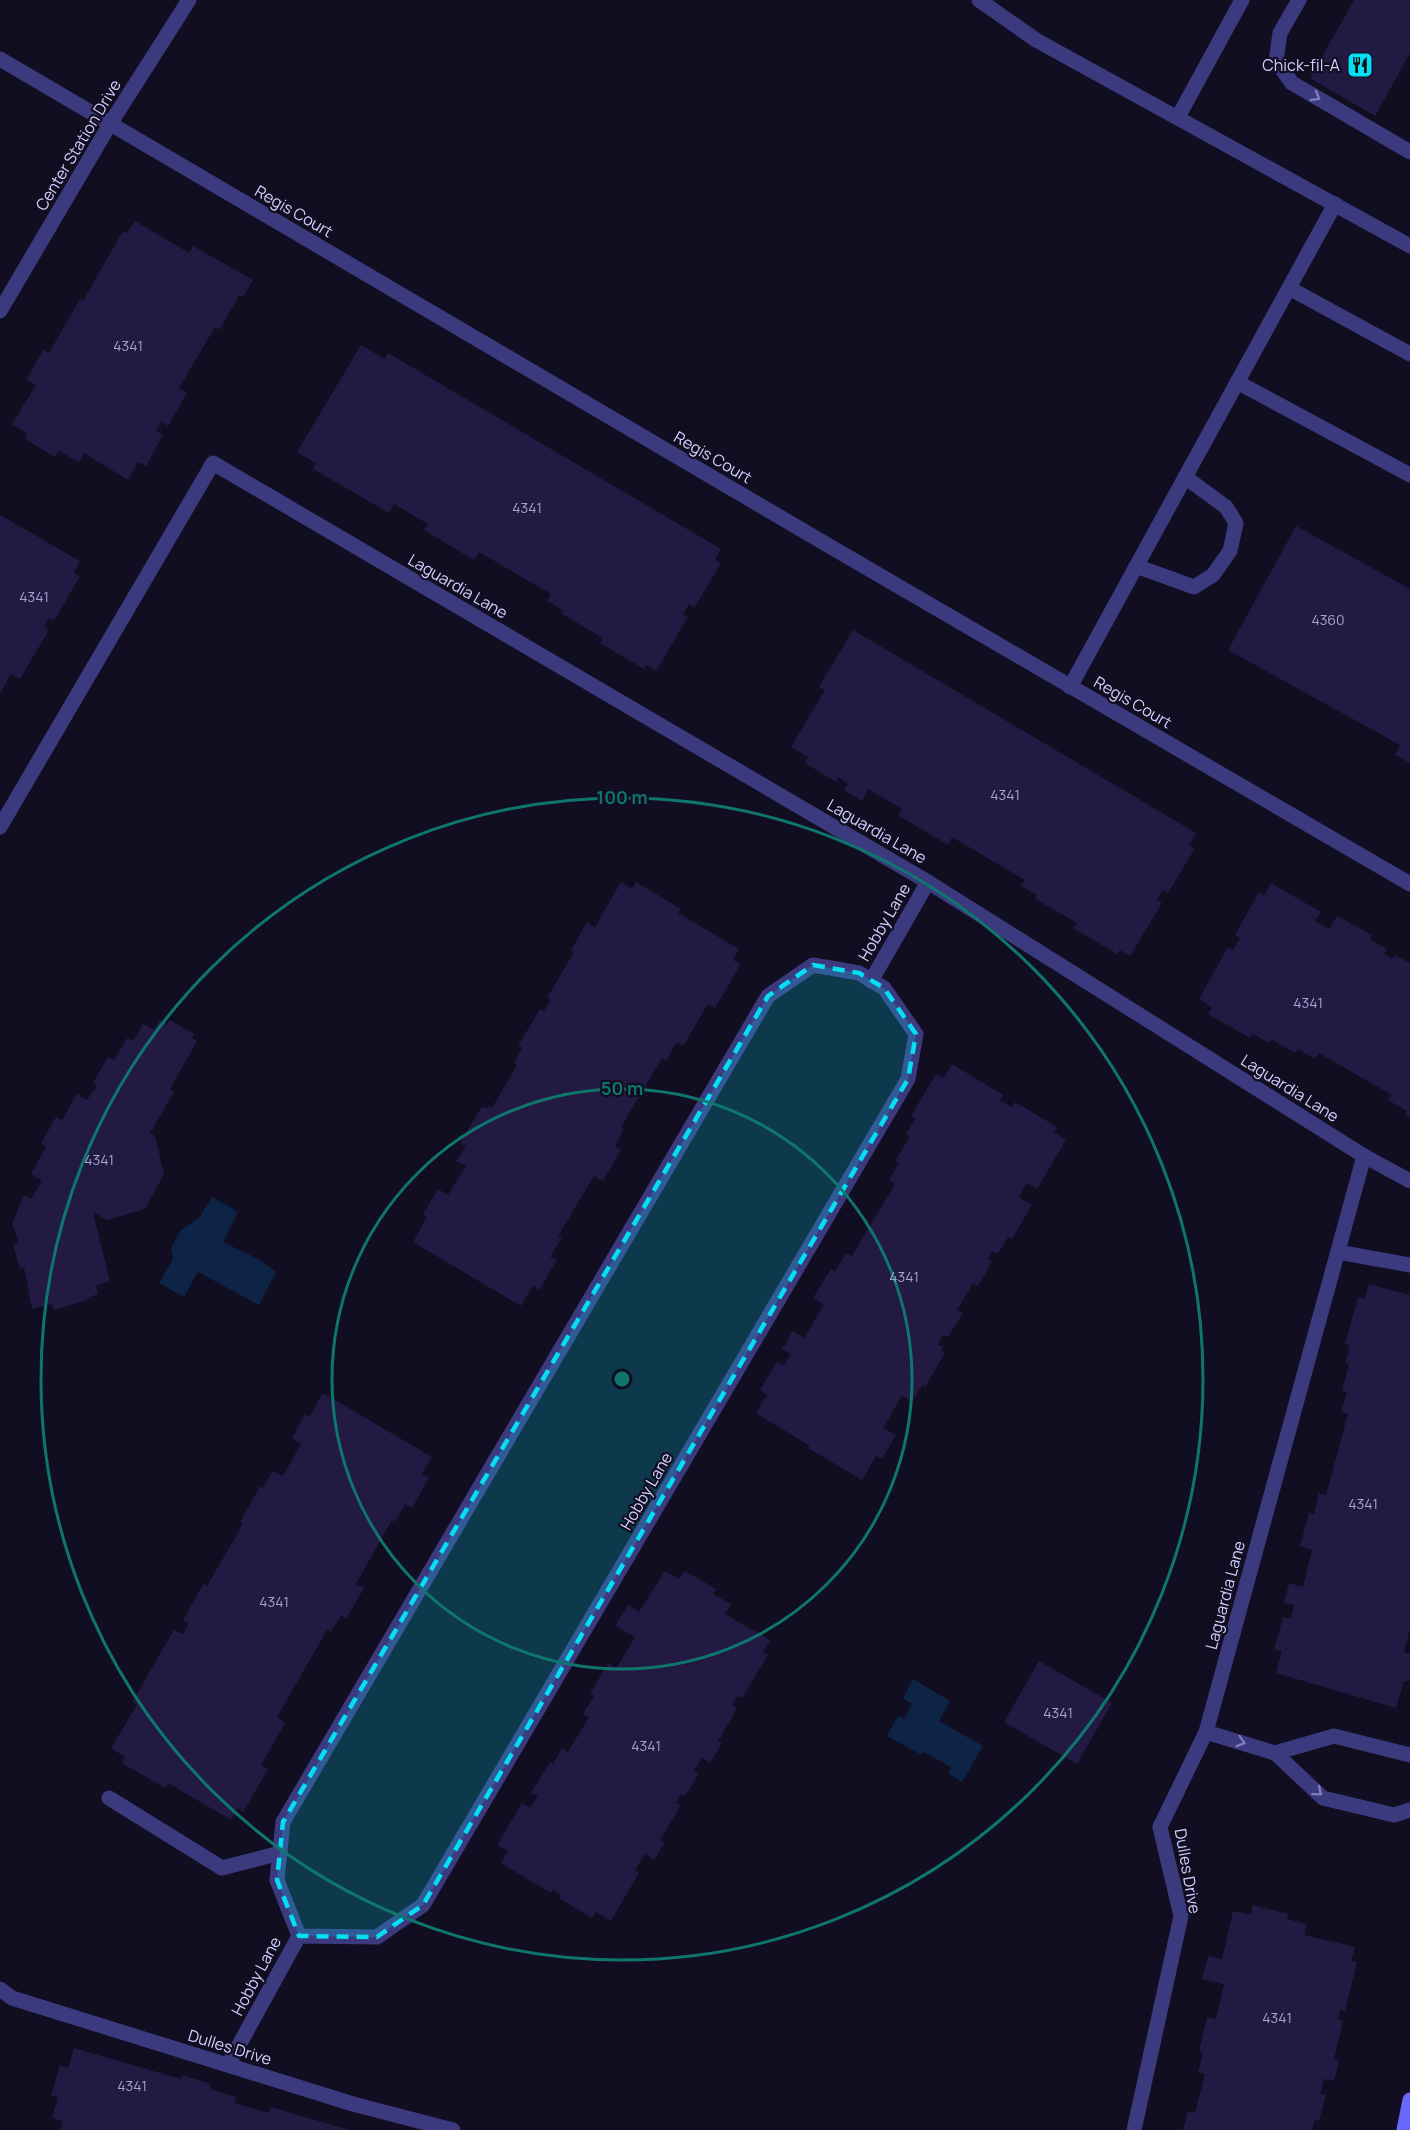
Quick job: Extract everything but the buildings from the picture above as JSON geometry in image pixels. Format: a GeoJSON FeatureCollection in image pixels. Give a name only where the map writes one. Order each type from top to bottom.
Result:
{"type":"FeatureCollection","features":[{"type":"Feature","properties":{"kind":"street","name":"Center Station Drive"},"geometry":{"type":"LineString","coordinates":[[0,311],[110,124],[189,0]]}},
{"type":"Feature","properties":{"kind":"street"},"geometry":{"type":"LineString","coordinates":[[979,0],[1036,40],[1410,246]]}},
{"type":"Feature","properties":{"kind":"street"},"geometry":{"type":"LineString","coordinates":[[1178,117],[1242,0]]}},
{"type":"Feature","properties":{"kind":"street"},"geometry":{"type":"LineString","coordinates":[[1299,0],[1280,33],[1276,61],[1292,83],[1410,152]]}},
{"type":"Feature","properties":{"kind":"street","name":"Regis Court"},"geometry":{"type":"LineString","coordinates":[[0,59],[1410,884]]}},
{"type":"Feature","properties":{"kind":"street"},"geometry":{"type":"LineString","coordinates":[[1070,687],[1335,204]]}},
{"type":"Feature","properties":{"kind":"street"},"geometry":{"type":"LineString","coordinates":[[1289,288],[1410,354]]}},
{"type":"Feature","properties":{"kind":"street"},"geometry":{"type":"LineString","coordinates":[[1237,382],[1410,475]]}},
{"type":"Feature","properties":{"kind":"street","name":"Laguardia Lane"},"geometry":{"type":"LineString","coordinates":[[0,827],[213,463],[928,882],[1364,1156],[1206,1732]]}},
{"type":"Feature","properties":{"kind":"street"},"geometry":{"type":"LineString","coordinates":[[1136,566],[1194,587],[1213,575],[1230,551],[1236,523],[1226,507],[1185,477]]}},
{"type":"Feature","properties":{"kind":"street","name":"Hobby Lane"},"geometry":{"type":"LineString","coordinates":[[872,981],[928,882]]}},
{"type":"Feature","properties":{"kind":"street","name":"Hobby Lane"},"geometry":{"type":"LineString","coordinates":[[813,965],[859,973],[884,988],[916,1034],[908,1079],[423,1905],[377,1937],[299,1935],[277,1880],[283,1822],[768,996],[813,965]]}},
{"type":"Feature","properties":{"kind":"street"},"geometry":{"type":"LineString","coordinates":[[1364,1156],[1410,1181]]}},
{"type":"Feature","properties":{"kind":"street"},"geometry":{"type":"LineString","coordinates":[[1338,1251],[1410,1265]]}},
{"type":"Feature","properties":{"kind":"street"},"geometry":{"type":"LineString","coordinates":[[1206,1732],[1275,1753],[1323,1798],[1394,1815],[1410,1810]]}},
{"type":"Feature","properties":{"kind":"street","name":"Dulles Drive"},"geometry":{"type":"LineString","coordinates":[[1134,2130],[1181,1916],[1160,1827],[1206,1732]]}},
{"type":"Feature","properties":{"kind":"street"},"geometry":{"type":"LineString","coordinates":[[1275,1753],[1334,1736],[1410,1755]]}},
{"type":"Feature","properties":{"kind":"street"},"geometry":{"type":"LineString","coordinates":[[109,1798],[222,1868],[280,1853]]}},
{"type":"Feature","properties":{"kind":"street","name":"Hobby Lane"},"geometry":{"type":"LineString","coordinates":[[228,2065],[299,1935]]}},
{"type":"Feature","properties":{"kind":"street","name":"Dulles Drive"},"geometry":{"type":"LineString","coordinates":[[0,1989],[12,1998],[353,2104],[453,2130]]}},
{"type":"Feature","properties":{"kind":"street"},"geometry":{"type":"LineString","coordinates":[[1404,2130],[1410,2100]]}},
{"type":"Feature","properties":{"kind":"highlighted area"},"geometry":{"type":"Polygon","coordinates":[[[813,965],[859,973],[884,988],[916,1034],[908,1079],[423,1905],[377,1937],[299,1936],[277,1880],[283,1822],[768,996],[813,965]]]}},
{"type":"Feature","properties":{"kind":"water"},"geometry":{"type":"Polygon","coordinates":[[[212,1197],[238,1212],[223,1242],[260,1260],[276,1272],[259,1305],[198,1272],[184,1297],[159,1283],[173,1259],[171,1248],[181,1230],[199,1218],[212,1197]]]}},
{"type":"Feature","properties":{"kind":"water"},"geometry":{"type":"Polygon","coordinates":[[[913,1679],[950,1701],[939,1721],[983,1746],[962,1782],[948,1773],[951,1767],[924,1752],[922,1755],[887,1736],[898,1716],[904,1719],[912,1704],[903,1698],[913,1679]]]}},
{"type":"Feature","properties":{"kind":"place","name":"Chick-fil-A"},"geometry":{"type":"Point","coordinates":[1360,65]}}]}
